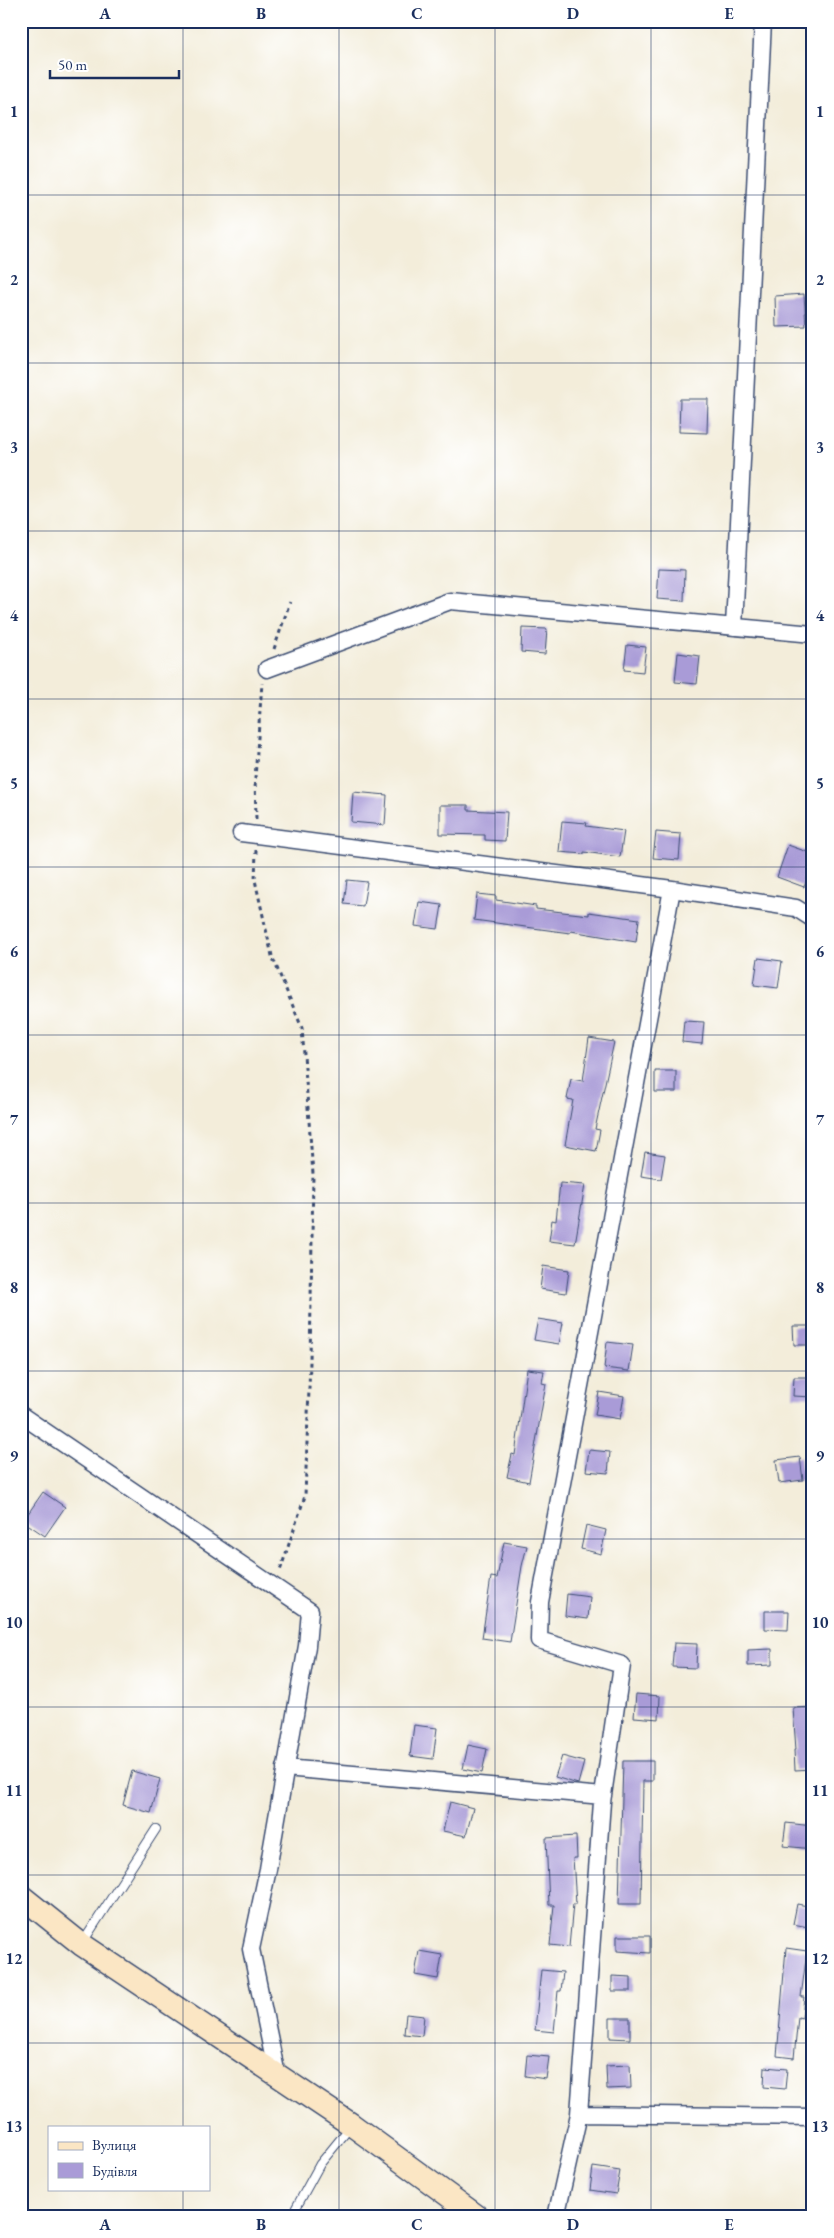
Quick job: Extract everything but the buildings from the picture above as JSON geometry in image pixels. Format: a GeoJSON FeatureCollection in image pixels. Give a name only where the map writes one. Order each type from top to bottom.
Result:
{"type":"FeatureCollection","features":[{"type":"Feature","properties":{"kind":"main road"},"geometry":{"type":"LineString","coordinates":[[21,1896],[82,1944],[352,2125],[478,2217]]}},
{"type":"Feature","properties":{"kind":"street"},"geometry":{"type":"LineString","coordinates":[[734,627],[762,21]]}},
{"type":"Feature","properties":{"kind":"street"},"geometry":{"type":"LineString","coordinates":[[267,669],[450,601],[813,634]]}},
{"type":"Feature","properties":{"kind":"street"},"geometry":{"type":"LineString","coordinates":[[249,834],[672,889],[796,908],[813,919]]}},
{"type":"Feature","properties":{"kind":"street"},"geometry":{"type":"LineString","coordinates":[[556,2217],[579,2114],[603,1796],[622,1665],[539,1640],[540,1602],[672,889]]}},
{"type":"Feature","properties":{"kind":"street"},"geometry":{"type":"LineString","coordinates":[[21,1415],[310,1611],[307,1646],[251,1949],[277,2075]]}},
{"type":"Feature","properties":{"kind":"street"},"geometry":{"type":"LineString","coordinates":[[285,1768],[603,1796]]}},
{"type":"Feature","properties":{"kind":"street"},"geometry":{"type":"LineString","coordinates":[[579,2114],[813,2117]]}},
{"type":"Feature","properties":{"kind":"lane"},"geometry":{"type":"LineString","coordinates":[[82,1944],[156,1829]]}},
{"type":"Feature","properties":{"kind":"lane"},"geometry":{"type":"LineString","coordinates":[[291,2217],[320,2164],[352,2125]]}},
{"type":"Feature","properties":{"kind":"path"},"geometry":{"type":"LineString","coordinates":[[275,1586],[305,1496],[310,1362],[312,1174],[302,1028],[272,956],[255,880],[249,834],[255,778],[260,689],[290,602]]}}]}
